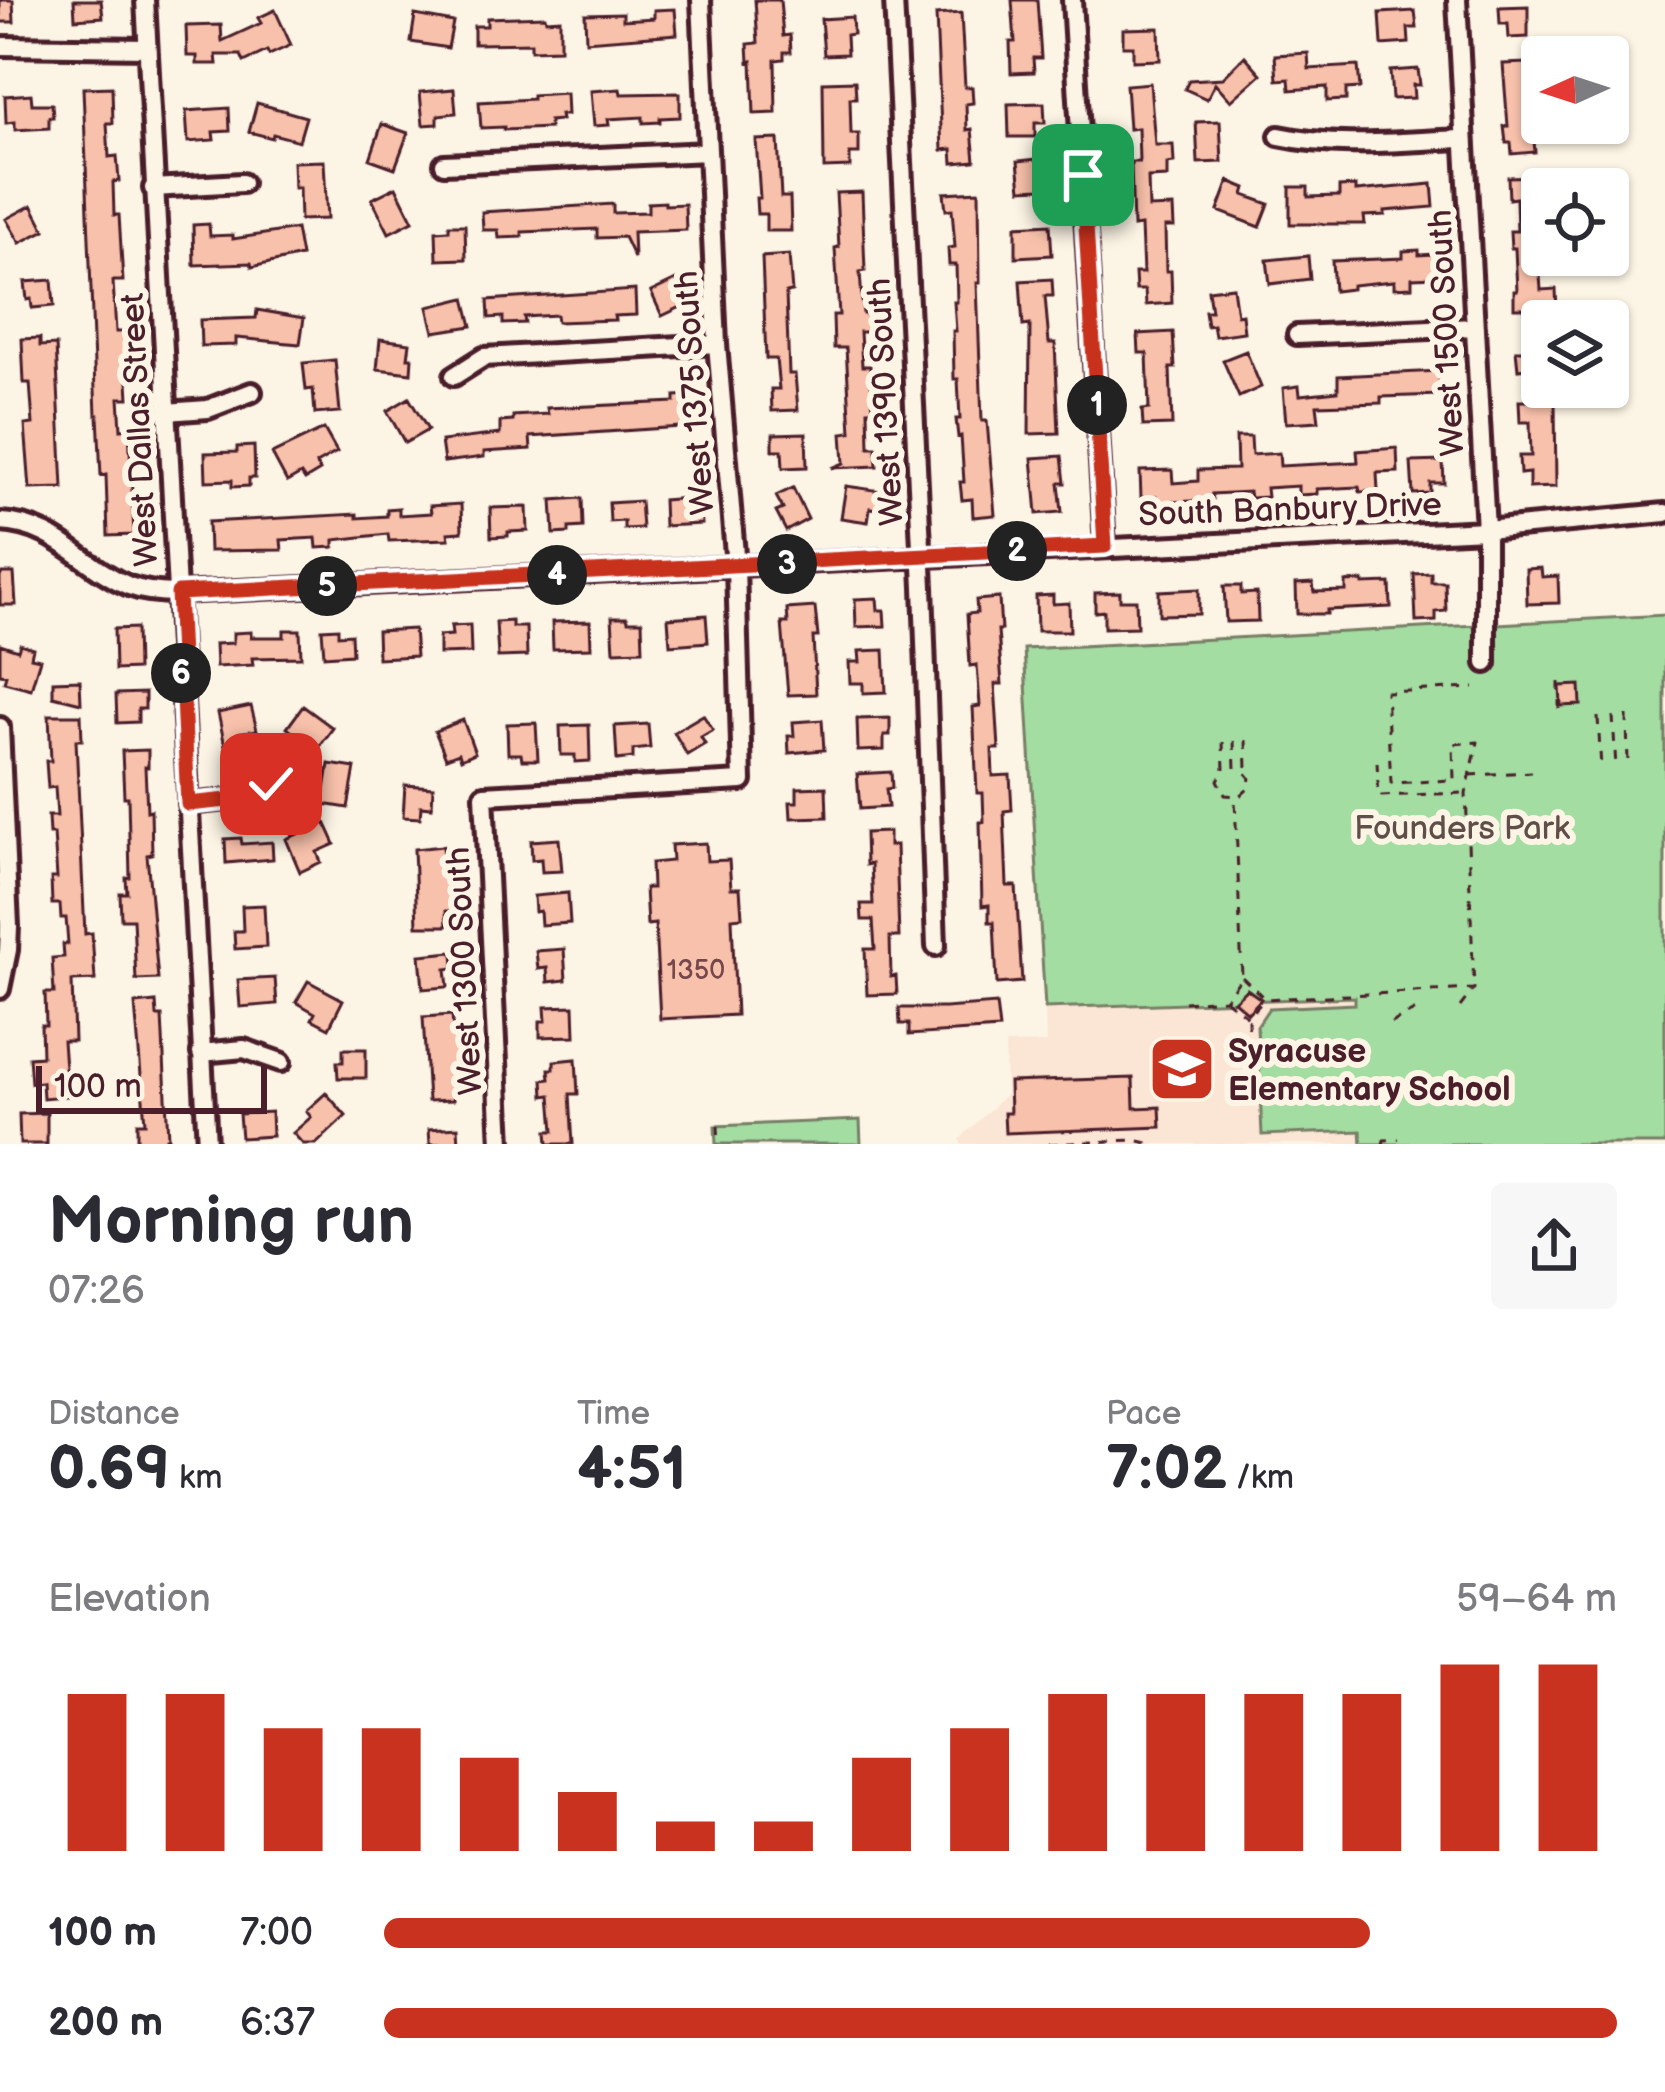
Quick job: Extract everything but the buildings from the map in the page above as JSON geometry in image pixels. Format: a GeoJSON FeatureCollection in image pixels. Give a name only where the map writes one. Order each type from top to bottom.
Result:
{"type":"FeatureCollection","features":[{"type":"Feature","properties":{"kind":"street","name":"West Dallas Street"},"geometry":{"type":"LineString","coordinates":[[145,0],[207,1144]]}},
{"type":"Feature","properties":{"kind":"street","name":"West 1375 South"},"geometry":{"type":"LineString","coordinates":[[484,795],[742,782],[736,566],[717,344],[701,0]]}},
{"type":"Feature","properties":{"kind":"street","name":"West 1390 South"},"geometry":{"type":"LineString","coordinates":[[894,0],[936,946]]}},
{"type":"Feature","properties":{"kind":"street"},"geometry":{"type":"LineString","coordinates":[[1072,0],[1105,546]]}},
{"type":"Feature","properties":{"kind":"street","name":"West 1500 South"},"geometry":{"type":"LineString","coordinates":[[1457,0],[1486,530],[1486,663]]}},
{"type":"Feature","properties":{"kind":"street"},"geometry":{"type":"LineString","coordinates":[[0,46],[147,48]]}},
{"type":"Feature","properties":{"kind":"street"},"geometry":{"type":"LineString","coordinates":[[1279,136],[1346,143],[1464,139]]}},
{"type":"Feature","properties":{"kind":"street"},"geometry":{"type":"LineString","coordinates":[[444,164],[708,152]]}},
{"type":"Feature","properties":{"kind":"street"},"geometry":{"type":"LineString","coordinates":[[154,188],[242,183]]}},
{"type":"Feature","properties":{"kind":"street"},"geometry":{"type":"LineString","coordinates":[[1297,335],[1475,327]]}},
{"type":"Feature","properties":{"kind":"street"},"geometry":{"type":"LineString","coordinates":[[454,376],[484,357],[717,344]]}},
{"type":"Feature","properties":{"kind":"street"},"geometry":{"type":"LineString","coordinates":[[166,412],[208,409],[252,392]]}},
{"type":"Feature","properties":{"kind":"street","name":"South Banbury Drive"},"geometry":{"type":"LineString","coordinates":[[0,522],[18,522],[47,532],[128,585],[178,593],[1486,530],[1665,513]]}},
{"type":"Feature","properties":{"kind":"street"},"geometry":{"type":"LineString","coordinates":[[0,727],[9,903],[8,950],[0,989]]}},
{"type":"Feature","properties":{"kind":"street"},"geometry":{"type":"LineString","coordinates":[[188,804],[238,799],[271,784]]}},
{"type":"Feature","properties":{"kind":"street","name":"West 1300 South"},"geometry":{"type":"LineString","coordinates":[[484,795],[501,1144]]}},
{"type":"Feature","properties":{"kind":"street"},"geometry":{"type":"LineString","coordinates":[[201,1053],[244,1049],[281,1062]]}},
{"type":"Feature","properties":{"kind":"path"},"geometry":{"type":"LineString","coordinates":[[1559,682],[1559,718]]}},
{"type":"Feature","properties":{"kind":"path"},"geometry":{"type":"LineString","coordinates":[[1460,1007],[1474,988],[1466,793],[1478,742],[1453,744],[1454,780],[1391,783],[1386,692],[1474,688]]}},
{"type":"Feature","properties":{"kind":"path"},"geometry":{"type":"LineString","coordinates":[[1627,715],[1628,767]]}},
{"type":"Feature","properties":{"kind":"path"},"geometry":{"type":"LineString","coordinates":[[1613,716],[1616,768]]}},
{"type":"Feature","properties":{"kind":"path"},"geometry":{"type":"LineString","coordinates":[[1598,717],[1601,768]]}},
{"type":"Feature","properties":{"kind":"path"},"geometry":{"type":"LineString","coordinates":[[1235,798],[1248,789],[1246,740]]}},
{"type":"Feature","properties":{"kind":"path"},"geometry":{"type":"LineString","coordinates":[[1234,741],[1235,770]]}},
{"type":"Feature","properties":{"kind":"path"},"geometry":{"type":"LineString","coordinates":[[1222,742],[1224,770],[1219,786],[1235,798]]}},
{"type":"Feature","properties":{"kind":"path"},"geometry":{"type":"LineString","coordinates":[[1377,762],[1379,796],[1466,793]]}},
{"type":"Feature","properties":{"kind":"path"},"geometry":{"type":"LineString","coordinates":[[1470,775],[1532,772]]}},
{"type":"Feature","properties":{"kind":"path"},"geometry":{"type":"LineString","coordinates":[[1225,999],[1242,977],[1235,798]]}},
{"type":"Feature","properties":{"kind":"path"},"geometry":{"type":"LineString","coordinates":[[1242,977],[1265,999]]}},
{"type":"Feature","properties":{"kind":"path"},"geometry":{"type":"LineString","coordinates":[[1249,1057],[1248,1017],[1265,999],[1474,988]]}},
{"type":"Feature","properties":{"kind":"path"},"geometry":{"type":"LineString","coordinates":[[1184,1002],[1225,999],[1248,1017]]}},
{"type":"Feature","properties":{"kind":"path"},"geometry":{"type":"LineString","coordinates":[[1391,1023],[1418,1009]]}},
{"type":"Feature","properties":{"kind":"path"},"geometry":{"type":"LineString","coordinates":[[718,1126],[719,1144]]}},
{"type":"Feature","properties":{"kind":"path"},"geometry":{"type":"LineString","coordinates":[[1383,1144],[1399,1139]]}},
{"type":"Feature","properties":{"kind":"path"},"geometry":{"type":"LineString","coordinates":[[1049,1144],[1134,1140],[1152,1144]]}},
{"type":"Feature","properties":{"kind":"shaded area","name":"Syracuse Elementary School"},"geometry":{"type":"Polygon","coordinates":[[[1355,997],[1362,1144],[961,1144],[960,1139],[1006,1094],[1005,1044],[1046,1043],[1045,1008],[1355,997]]]}},
{"type":"Feature","properties":{"kind":"green space","name":"Founders Park"},"geometry":{"type":"Polygon","coordinates":[[[1665,615],[1665,1144],[1362,1144],[1361,1131],[1262,1135],[1257,1026],[1269,1008],[1355,1004],[1355,997],[1045,1008],[1024,649],[1665,615]]]}},
{"type":"Feature","properties":{"kind":"green space"},"geometry":{"type":"Polygon","coordinates":[[[860,1120],[861,1144],[716,1144],[715,1126],[860,1120]]]}},
{"type":"Feature","properties":{"kind":"place","name":"Syracuse Elementary School"},"geometry":{"type":"Point","coordinates":[1182,1069]}},
{"type":"Feature","properties":{"kind":"route"},"geometry":{"type":"LineString","coordinates":[[271,784],[238,799],[188,804],[178,593],[1105,546],[1083,175]]}}]}
